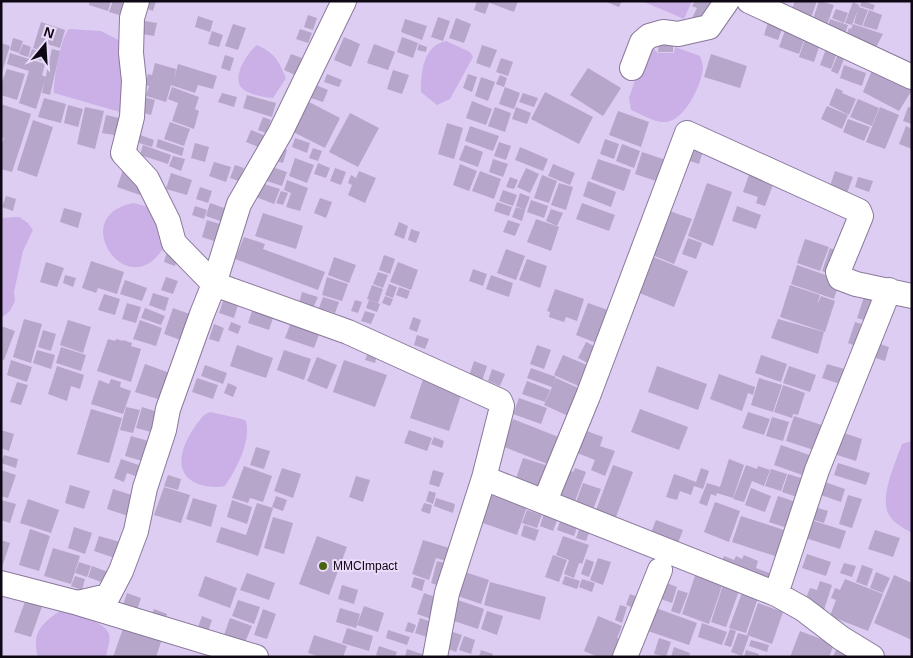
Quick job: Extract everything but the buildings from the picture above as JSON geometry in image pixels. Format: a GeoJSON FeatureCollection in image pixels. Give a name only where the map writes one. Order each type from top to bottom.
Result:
{"type":"FeatureCollection","features":[{"type":"Feature","properties":{"kind":"street"},"geometry":{"type":"LineString","coordinates":[[137,1],[132,18],[131,53],[134,81],[132,117],[123,153],[147,179],[168,221],[174,243],[214,284],[348,332],[500,402],[502,406],[484,478],[447,593],[435,657]]}},
{"type":"Feature","properties":{"kind":"street"},"geometry":{"type":"LineString","coordinates":[[78,603],[108,596],[121,570],[136,531],[145,488],[164,430],[168,409],[214,284],[239,204],[280,133],[344,1]]}},
{"type":"Feature","properties":{"kind":"street"},"geometry":{"type":"LineString","coordinates":[[632,68],[642,42],[649,36],[663,32],[678,34],[709,27],[727,1]]}},
{"type":"Feature","properties":{"kind":"street"},"geometry":{"type":"LineString","coordinates":[[749,1],[912,77]]}},
{"type":"Feature","properties":{"kind":"street"},"geometry":{"type":"LineString","coordinates":[[545,501],[588,396],[687,133],[860,211],[861,216],[838,272],[840,278],[856,284],[912,296]]}},
{"type":"Feature","properties":{"kind":"street"},"geometry":{"type":"LineString","coordinates":[[776,594],[817,470],[889,290]]}},
{"type":"Feature","properties":{"kind":"street"},"geometry":{"type":"LineString","coordinates":[[484,478],[776,594],[803,609],[841,638],[872,657]]}},
{"type":"Feature","properties":{"kind":"street"},"geometry":{"type":"LineString","coordinates":[[625,657],[660,570]]}},
{"type":"Feature","properties":{"kind":"street"},"geometry":{"type":"LineString","coordinates":[[1,583],[78,603],[256,657]]}},
{"type":"Feature","properties":{"kind":"shaded area"},"geometry":{"type":"Polygon","coordinates":[[[642,1],[692,1],[684,19],[642,1]]]}},
{"type":"Feature","properties":{"kind":"shaded area"},"geometry":{"type":"Polygon","coordinates":[[[69,29],[101,31],[128,45],[127,112],[120,112],[54,93],[60,49],[69,29]]]}},
{"type":"Feature","properties":{"kind":"shaded area"},"geometry":{"type":"Polygon","coordinates":[[[446,41],[470,52],[473,57],[450,99],[437,105],[421,92],[423,68],[432,48],[446,41]]]}},
{"type":"Feature","properties":{"kind":"shaded area"},"geometry":{"type":"Polygon","coordinates":[[[257,45],[276,58],[286,78],[273,98],[250,93],[243,89],[238,79],[245,59],[257,45]]]}},
{"type":"Feature","properties":{"kind":"shaded area"},"geometry":{"type":"Polygon","coordinates":[[[675,47],[700,56],[703,68],[699,83],[685,110],[671,121],[660,122],[631,110],[629,98],[635,80],[653,48],[658,53],[674,53],[675,47]]]}},
{"type":"Feature","properties":{"kind":"shaded area"},"geometry":{"type":"Polygon","coordinates":[[[134,203],[152,208],[164,247],[150,263],[134,267],[120,263],[110,252],[104,238],[105,223],[114,211],[134,203]]]}},
{"type":"Feature","properties":{"kind":"shaded area"},"geometry":{"type":"Polygon","coordinates":[[[19,217],[28,223],[33,230],[23,251],[14,292],[15,301],[10,311],[1,318],[1,218],[19,217]]]}},
{"type":"Feature","properties":{"kind":"shaded area"},"geometry":{"type":"Polygon","coordinates":[[[210,412],[246,421],[247,437],[245,446],[225,486],[212,487],[198,484],[189,479],[184,473],[182,465],[184,449],[191,432],[201,419],[210,412]]]}},
{"type":"Feature","properties":{"kind":"shaded area"},"geometry":{"type":"Polygon","coordinates":[[[912,441],[912,533],[892,519],[886,506],[886,497],[890,478],[902,444],[912,441]]]}},
{"type":"Feature","properties":{"kind":"shaded area"},"geometry":{"type":"Polygon","coordinates":[[[60,611],[87,618],[106,629],[110,639],[106,657],[38,657],[36,649],[37,635],[43,624],[60,611]]]}},
{"type":"Feature","properties":{"kind":"place","name":"MMCImpact"},"geometry":{"type":"Point","coordinates":[323,566]}}]}
